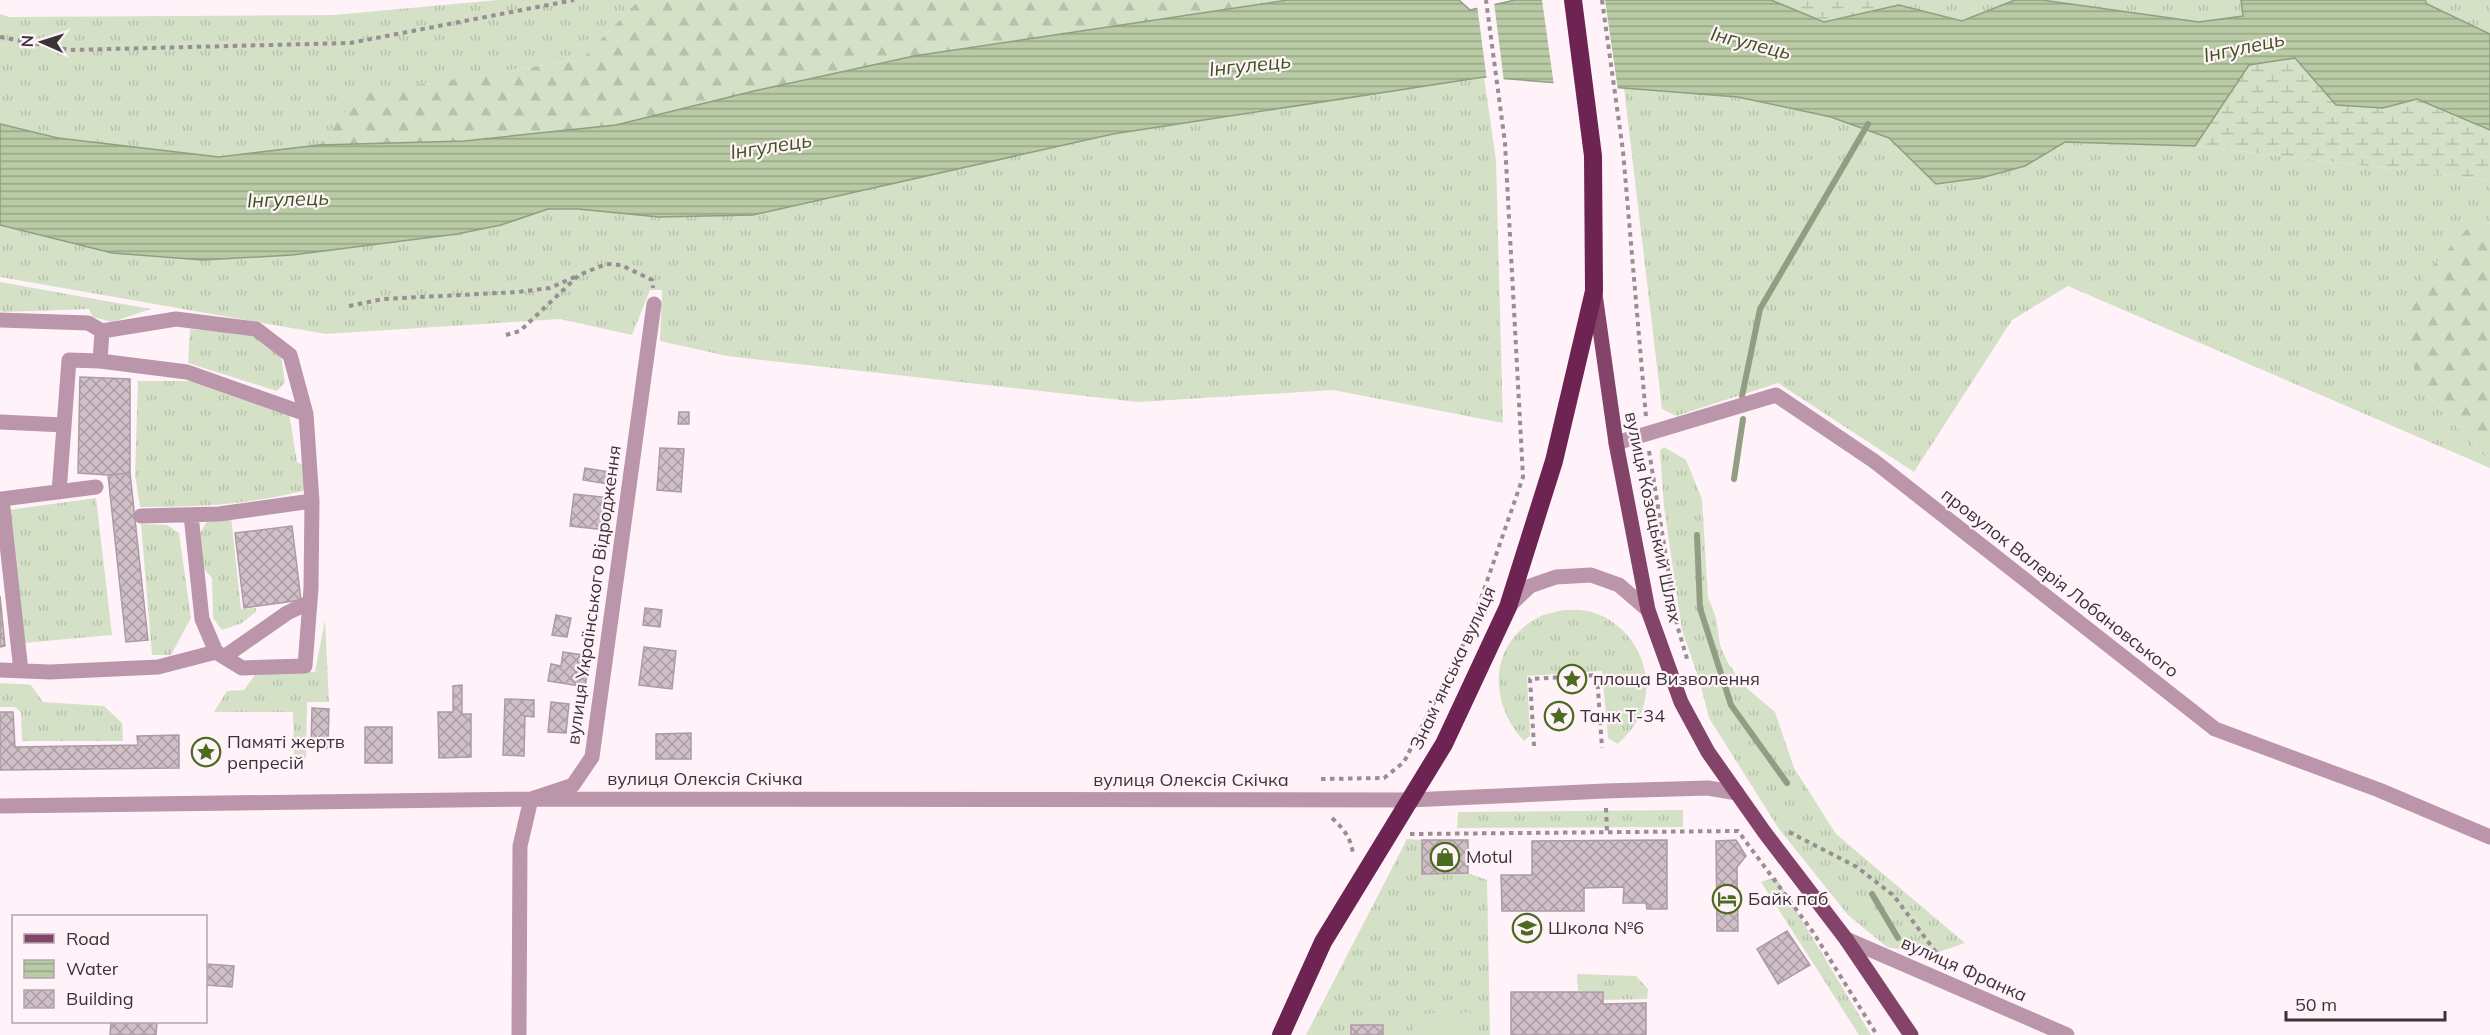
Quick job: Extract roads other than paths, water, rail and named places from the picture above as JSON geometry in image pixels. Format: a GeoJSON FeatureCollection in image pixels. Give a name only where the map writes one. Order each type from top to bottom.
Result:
{"type":"FeatureCollection","features":[{"type":"Feature","properties":{"kind":"highway","name":"Знамʼянська вулиця"},"geometry":{"type":"LineString","coordinates":[[1281,1035],[1323,942],[1444,744],[1508,607],[1554,461],[1594,291],[1593,156],[1573,0]]}},
{"type":"Feature","properties":{"kind":"main road","name":"вулиця Козацький Шлях"},"geometry":{"type":"LineString","coordinates":[[1594,291],[1616,443],[1648,610],[1682,702],[1708,752],[1846,939],[1911,1035]]}},
{"type":"Feature","properties":{"kind":"street","name":"вулиця Українського Відродження"},"geometry":{"type":"LineString","coordinates":[[531,799],[573,785],[592,757],[654,304]]}},
{"type":"Feature","properties":{"kind":"street"},"geometry":{"type":"LineString","coordinates":[[0,320],[88,323],[102,331],[176,320],[256,329],[290,355],[306,414],[312,501],[310,602],[305,666],[242,668],[220,655],[202,619],[191,515]]}},
{"type":"Feature","properties":{"kind":"street"},"geometry":{"type":"LineString","coordinates":[[100,361],[102,331]]}},
{"type":"Feature","properties":{"kind":"street"},"geometry":{"type":"LineString","coordinates":[[59,492],[69,360],[100,361],[187,372],[306,414]]}},
{"type":"Feature","properties":{"kind":"street","name":"провулок Валерія Лобановського"},"geometry":{"type":"LineString","coordinates":[[1616,443],[1776,395],[1874,461],[2215,729],[2379,790],[2490,837]]}},
{"type":"Feature","properties":{"kind":"street"},"geometry":{"type":"LineString","coordinates":[[0,422],[64,425]]}},
{"type":"Feature","properties":{"kind":"street"},"geometry":{"type":"LineString","coordinates":[[21,671],[2,499],[96,487]]}},
{"type":"Feature","properties":{"kind":"street"},"geometry":{"type":"LineString","coordinates":[[141,516],[219,514],[312,501]]}},
{"type":"Feature","properties":{"kind":"street"},"geometry":{"type":"LineString","coordinates":[[1508,607],[1530,586],[1556,578],[1591,575],[1619,585],[1648,610]]}},
{"type":"Feature","properties":{"kind":"street"},"geometry":{"type":"LineString","coordinates":[[0,670],[50,672],[158,668],[220,655],[287,613],[310,602]]}},
{"type":"Feature","properties":{"kind":"street","name":"вулиця Олексія Скічка"},"geometry":{"type":"LineString","coordinates":[[0,806],[531,799],[1410,800],[1708,788],[1737,793]]}},
{"type":"Feature","properties":{"kind":"street"},"geometry":{"type":"LineString","coordinates":[[519,1035],[520,846],[531,799]]}},
{"type":"Feature","properties":{"kind":"street","name":"вулиця Франка"},"geometry":{"type":"LineString","coordinates":[[1846,939],[2067,1035]]}},
{"type":"Feature","properties":{"kind":"water","name":"Інгулець"},"geometry":{"type":"Polygon","coordinates":[[[1288,0],[1459,0],[1470,10],[1515,0],[1771,0],[1824,22],[1899,5],[1962,21],[2015,0],[2042,0],[2199,22],[2243,16],[2241,0],[2425,0],[2427,4],[2490,34],[2490,130],[2417,99],[2383,108],[2336,105],[2295,58],[2249,65],[2195,146],[2065,142],[2025,166],[1981,178],[1936,184],[1889,138],[1831,117],[1738,97],[1484,77],[1113,134],[753,215],[659,217],[578,209],[548,209],[501,225],[457,234],[292,255],[203,260],[112,253],[0,225],[0,124],[58,138],[219,157],[319,145],[464,141],[616,125],[754,91],[914,56],[1288,0]]]}},
{"type":"Feature","properties":{"kind":"waterway"},"geometry":{"type":"LineString","coordinates":[[1742,396],[1760,309],[1868,124]]}},
{"type":"Feature","properties":{"kind":"waterway"},"geometry":{"type":"LineString","coordinates":[[1734,479],[1743,419]]}},
{"type":"Feature","properties":{"kind":"waterway"},"geometry":{"type":"LineString","coordinates":[[1697,535],[1700,608],[1731,705],[1787,783]]}},
{"type":"Feature","properties":{"kind":"waterway"},"geometry":{"type":"LineString","coordinates":[[1872,894],[1898,938]]}},
{"type":"Feature","properties":{"kind":"place","name":"площа Визволення"},"geometry":{"type":"Point","coordinates":[1572,679]}},
{"type":"Feature","properties":{"kind":"place","name":"Танк Т-34"},"geometry":{"type":"Point","coordinates":[1559,716]}},
{"type":"Feature","properties":{"kind":"place","name":"Памяті жертв репресій"},"geometry":{"type":"Point","coordinates":[206,752]}},
{"type":"Feature","properties":{"kind":"place","name":"Motul"},"geometry":{"type":"Point","coordinates":[1445,857]}},
{"type":"Feature","properties":{"kind":"place","name":"Байк паб"},"geometry":{"type":"Point","coordinates":[1727,899]}},
{"type":"Feature","properties":{"kind":"place","name":"Школа №6"},"geometry":{"type":"Point","coordinates":[1527,928]}}]}
